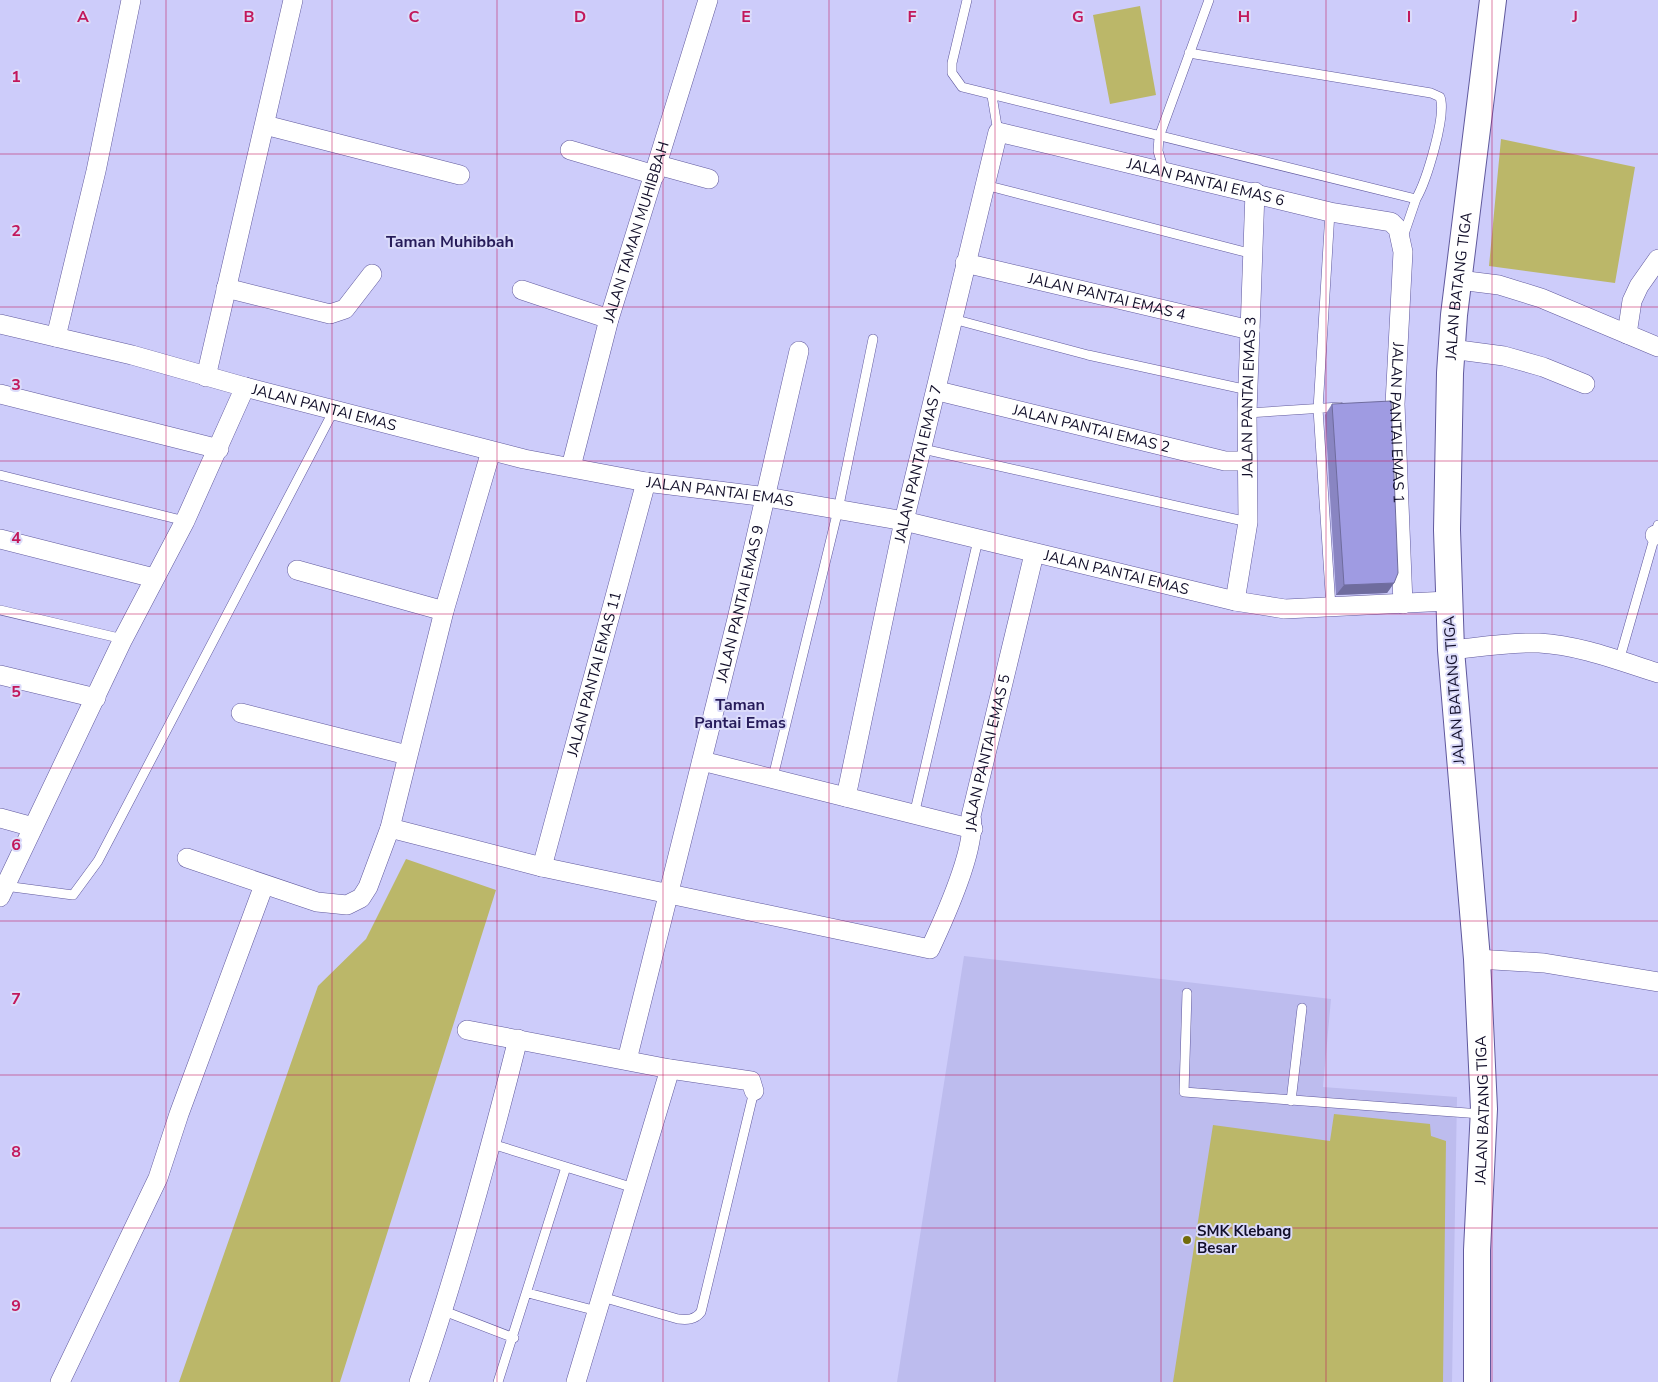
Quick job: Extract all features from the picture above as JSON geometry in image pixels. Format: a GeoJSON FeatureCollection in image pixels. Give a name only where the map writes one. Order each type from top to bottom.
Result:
{"type":"FeatureCollection","features":[{"type":"Feature","properties":{"kind":"main road","name":"JALAN BATANG TIGA"},"geometry":{"type":"LineString","coordinates":[[1476,1382],[1477,1250],[1484,1114],[1477,959],[1448,601],[1448,453],[1451,349],[1493,0]]}},
{"type":"Feature","properties":{"kind":"street"},"geometry":{"type":"LineString","coordinates":[[56,337],[96,171],[131,0]]}},
{"type":"Feature","properties":{"kind":"street"},"geometry":{"type":"LineString","coordinates":[[206,377],[293,0]]}},
{"type":"Feature","properties":{"kind":"street","name":"JALAN TAMAN MUHIBBAH"},"geometry":{"type":"LineString","coordinates":[[571,468],[609,319],[657,170],[708,0]]}},
{"type":"Feature","properties":{"kind":"street"},"geometry":{"type":"LineString","coordinates":[[265,125],[460,175]]}},
{"type":"Feature","properties":{"kind":"street","name":"JALAN PANTAI EMAS 6"},"geometry":{"type":"LineString","coordinates":[[998,132],[1255,192],[1330,212],[1391,222],[1398,229],[1402,242]]}},
{"type":"Feature","properties":{"kind":"street","name":"JALAN PANTAI EMAS 7"},"geometry":{"type":"LineString","coordinates":[[846,796],[904,521],[938,391],[965,263],[998,132]]}},
{"type":"Feature","properties":{"kind":"street"},"geometry":{"type":"LineString","coordinates":[[570,150],[657,170],[709,179]]}},
{"type":"Feature","properties":{"kind":"street","name":"JALAN PANTAI EMAS 3"},"geometry":{"type":"LineString","coordinates":[[1235,600],[1248,522],[1247,413],[1255,192]]}},
{"type":"Feature","properties":{"kind":"street","name":"JALAN PANTAI EMAS 1"},"geometry":{"type":"LineString","coordinates":[[1402,242],[1390,404],[1402,604]]}},
{"type":"Feature","properties":{"kind":"street"},"geometry":{"type":"LineString","coordinates":[[1627,334],[1632,301],[1639,286],[1658,259]]}},
{"type":"Feature","properties":{"kind":"street","name":"JALAN PANTAI EMAS 4"},"geometry":{"type":"LineString","coordinates":[[965,263],[1250,330]]}},
{"type":"Feature","properties":{"kind":"street"},"geometry":{"type":"LineString","coordinates":[[226,288],[330,314],[345,309],[372,274]]}},
{"type":"Feature","properties":{"kind":"street"},"geometry":{"type":"LineString","coordinates":[[1459,280],[1508,287],[1541,298],[1658,348]]}},
{"type":"Feature","properties":{"kind":"street"},"geometry":{"type":"LineString","coordinates":[[522,290],[609,319]]}},
{"type":"Feature","properties":{"kind":"street","name":"JALAN PANTAI EMAS"},"geometry":{"type":"LineString","coordinates":[[0,324],[132,355],[206,377],[491,451],[646,482],[767,497],[904,521],[1034,554],[1235,600],[1284,609],[1448,601]]}},
{"type":"Feature","properties":{"kind":"street"},"geometry":{"type":"LineString","coordinates":[[1451,349],[1504,356],[1543,367],[1585,384]]}},
{"type":"Feature","properties":{"kind":"street","name":"JALAN PANTAI EMAS 9"},"geometry":{"type":"LineString","coordinates":[[627,1060],[767,497],[799,351]]}},
{"type":"Feature","properties":{"kind":"street"},"geometry":{"type":"LineString","coordinates":[[2,889],[123,639],[185,521],[219,449],[245,387]]}},
{"type":"Feature","properties":{"kind":"street","name":"JALAN PANTAI EMAS 2"},"geometry":{"type":"LineString","coordinates":[[938,391],[1225,461],[1246,461]]}},
{"type":"Feature","properties":{"kind":"street"},"geometry":{"type":"LineString","coordinates":[[0,394],[219,449]]}},
{"type":"Feature","properties":{"kind":"street"},"geometry":{"type":"LineString","coordinates":[[187,858],[317,902],[347,905],[361,898],[368,887],[390,828],[444,611],[491,451]]}},
{"type":"Feature","properties":{"kind":"street","name":"JALAN PANTAI EMAS 11"},"geometry":{"type":"LineString","coordinates":[[542,867],[646,482]]}},
{"type":"Feature","properties":{"kind":"street"},"geometry":{"type":"LineString","coordinates":[[0,539],[154,578]]}},
{"type":"Feature","properties":{"kind":"street","name":"JALAN PANTAI EMAS 5"},"geometry":{"type":"LineString","coordinates":[[670,893],[930,949],[950,904],[973,830],[971,816],[1034,554]]}},
{"type":"Feature","properties":{"kind":"street"},"geometry":{"type":"LineString","coordinates":[[297,570],[444,611]]}},
{"type":"Feature","properties":{"kind":"street"},"geometry":{"type":"LineString","coordinates":[[1451,650],[1540,643],[1569,647],[1658,673]]}},
{"type":"Feature","properties":{"kind":"street"},"geometry":{"type":"LineString","coordinates":[[0,675],[96,698]]}},
{"type":"Feature","properties":{"kind":"street"},"geometry":{"type":"LineString","coordinates":[[241,713],[407,755]]}},
{"type":"Feature","properties":{"kind":"street"},"geometry":{"type":"LineString","coordinates":[[702,761],[773,777],[973,830]]}},
{"type":"Feature","properties":{"kind":"street"},"geometry":{"type":"LineString","coordinates":[[0,818],[33,827]]}},
{"type":"Feature","properties":{"kind":"street"},"geometry":{"type":"LineString","coordinates":[[390,828],[542,867],[670,893]]}},
{"type":"Feature","properties":{"kind":"street"},"geometry":{"type":"LineString","coordinates":[[60,1382],[158,1178],[179,1114],[264,885]]}},
{"type":"Feature","properties":{"kind":"street"},"geometry":{"type":"LineString","coordinates":[[1477,959],[1544,963],[1658,982]]}},
{"type":"Feature","properties":{"kind":"street"},"geometry":{"type":"LineString","coordinates":[[467,1030],[670,1069],[751,1081],[754,1091]]}},
{"type":"Feature","properties":{"kind":"street"},"geometry":{"type":"LineString","coordinates":[[419,1382],[444,1311],[492,1144],[518,1039]]}},
{"type":"Feature","properties":{"kind":"street"},"geometry":{"type":"LineString","coordinates":[[576,1382],[670,1069]]}},
{"type":"Feature","properties":{"kind":"lane"},"geometry":{"type":"LineString","coordinates":[[967,0],[952,63],[952,73],[962,87],[992,96],[1416,199]]}},
{"type":"Feature","properties":{"kind":"lane"},"geometry":{"type":"LineString","coordinates":[[1164,171],[1158,151],[1159,137],[1209,0]]}},
{"type":"Feature","properties":{"kind":"lane"},"geometry":{"type":"LineString","coordinates":[[1190,54],[1431,93],[1440,97],[1442,103],[1430,168],[1424,186],[1416,199],[1402,242]]}},
{"type":"Feature","properties":{"kind":"lane"},"geometry":{"type":"LineString","coordinates":[[992,96],[998,132]]}},
{"type":"Feature","properties":{"kind":"lane"},"geometry":{"type":"LineString","coordinates":[[985,185],[1253,254]]}},
{"type":"Feature","properties":{"kind":"lane"},"geometry":{"type":"LineString","coordinates":[[1330,212],[1318,409],[1331,607]]}},
{"type":"Feature","properties":{"kind":"lane"},"geometry":{"type":"LineString","coordinates":[[953,319],[1088,354],[1248,390]]}},
{"type":"Feature","properties":{"kind":"lane"},"geometry":{"type":"LineString","coordinates":[[773,777],[838,510],[873,339]]}},
{"type":"Feature","properties":{"kind":"lane"},"geometry":{"type":"LineString","coordinates":[[1247,413],[1347,407]]}},
{"type":"Feature","properties":{"kind":"lane"},"geometry":{"type":"LineString","coordinates":[[2,889],[73,895],[98,861],[334,410]]}},
{"type":"Feature","properties":{"kind":"lane"},"geometry":{"type":"LineString","coordinates":[[923,449],[1248,522]]}},
{"type":"Feature","properties":{"kind":"lane"},"geometry":{"type":"LineString","coordinates":[[0,475],[185,521]]}},
{"type":"Feature","properties":{"kind":"lane"},"geometry":{"type":"LineString","coordinates":[[1619,661],[1657,532]]}},
{"type":"Feature","properties":{"kind":"lane"},"geometry":{"type":"LineString","coordinates":[[914,815],[978,540]]}},
{"type":"Feature","properties":{"kind":"lane"},"geometry":{"type":"LineString","coordinates":[[0,610],[123,639]]}},
{"type":"Feature","properties":{"kind":"lane"},"geometry":{"type":"LineString","coordinates":[[1187,993],[1184,1092],[1484,1114]]}},
{"type":"Feature","properties":{"kind":"lane"},"geometry":{"type":"LineString","coordinates":[[1291,1101],[1302,1008]]}},
{"type":"Feature","properties":{"kind":"lane"},"geometry":{"type":"LineString","coordinates":[[528,1293],[678,1319],[689,1320],[697,1317],[701,1312],[754,1091]]}},
{"type":"Feature","properties":{"kind":"lane"},"geometry":{"type":"LineString","coordinates":[[492,1144],[634,1188]]}},
{"type":"Feature","properties":{"kind":"lane"},"geometry":{"type":"LineString","coordinates":[[498,1382],[514,1338],[566,1167]]}},
{"type":"Feature","properties":{"kind":"lane"},"geometry":{"type":"LineString","coordinates":[[444,1311],[514,1338]]}},
{"type":"Feature","properties":{"kind":"shaded area"},"geometry":{"type":"Polygon","coordinates":[[[1140,6],[1156,95],[1110,104],[1093,15],[1140,6]]]}},
{"type":"Feature","properties":{"kind":"shaded area"},"geometry":{"type":"Polygon","coordinates":[[[1501,139],[1635,167],[1615,283],[1489,266],[1501,139]]]}},
{"type":"Feature","properties":{"kind":"shaded area"},"geometry":{"type":"Polygon","coordinates":[[[406,859],[496,890],[340,1382],[179,1382],[318,986],[366,939],[406,859]]]}},
{"type":"Feature","properties":{"kind":"shaded area","name":"SMK Klebang Besar"},"geometry":{"type":"Polygon","coordinates":[[[964,956],[1331,999],[1323,1087],[1457,1097],[1452,1382],[897,1382],[964,956]]]}},
{"type":"Feature","properties":{"kind":"shaded area"},"geometry":{"type":"Polygon","coordinates":[[[1334,1114],[1430,1124],[1431,1136],[1446,1141],[1443,1382],[1173,1382],[1213,1125],[1330,1141],[1334,1114]]]}},
{"type":"Feature","properties":{"kind":"building"},"geometry":{"type":"Polygon","coordinates":[[[1391,401],[1398,573],[1394,583],[1344,585],[1332,404],[1391,401]]]}},
{"type":"Feature","properties":{"kind":"place","name":"SMK Klebang Besar"},"geometry":{"type":"Point","coordinates":[1187,1240]}},
{"type":"Feature","properties":{"kind":"district","name":"Taman Muhibbah"},"geometry":{"type":"Point","coordinates":[450,241]}},
{"type":"Feature","properties":{"kind":"district","name":"Taman Pantai Emas"},"geometry":{"type":"Point","coordinates":[740,713]}}]}
